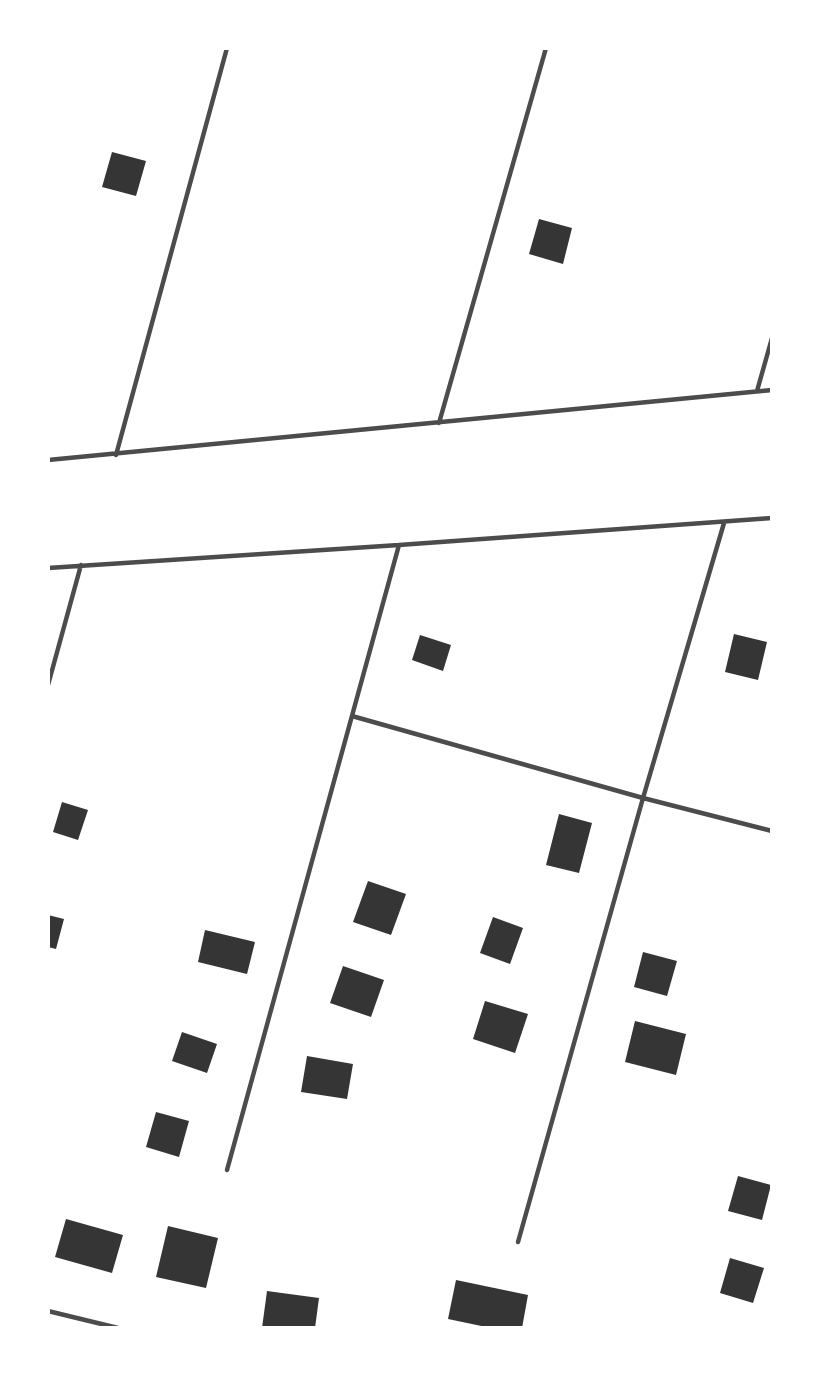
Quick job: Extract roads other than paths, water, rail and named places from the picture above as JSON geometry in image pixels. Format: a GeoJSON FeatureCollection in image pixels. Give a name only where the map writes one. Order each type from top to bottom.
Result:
{"type":"FeatureCollection","features":[{"type":"Feature","properties":{"kind":"lane"},"geometry":{"type":"LineString","coordinates":[[116,454],[227,48]]}},
{"type":"Feature","properties":{"kind":"lane"},"geometry":{"type":"LineString","coordinates":[[439,423],[546,48]]}},
{"type":"Feature","properties":{"kind":"lane"},"geometry":{"type":"LineString","coordinates":[[757,391],[772,338]]}},
{"type":"Feature","properties":{"kind":"lane"},"geometry":{"type":"LineString","coordinates":[[48,460],[772,390]]}},
{"type":"Feature","properties":{"kind":"lane"},"geometry":{"type":"LineString","coordinates":[[48,568],[772,518]]}},
{"type":"Feature","properties":{"kind":"lane"},"geometry":{"type":"LineString","coordinates":[[518,1242],[643,798],[724,522]]}},
{"type":"Feature","properties":{"kind":"lane"},"geometry":{"type":"LineString","coordinates":[[226,1170],[399,545]]}},
{"type":"Feature","properties":{"kind":"lane"},"geometry":{"type":"LineString","coordinates":[[48,685],[81,565]]}},
{"type":"Feature","properties":{"kind":"lane"},"geometry":{"type":"LineString","coordinates":[[352,716],[643,798],[772,831]]}},
{"type":"Feature","properties":{"kind":"lane"},"geometry":{"type":"LineString","coordinates":[[48,1311],[118,1328]]}}]}
